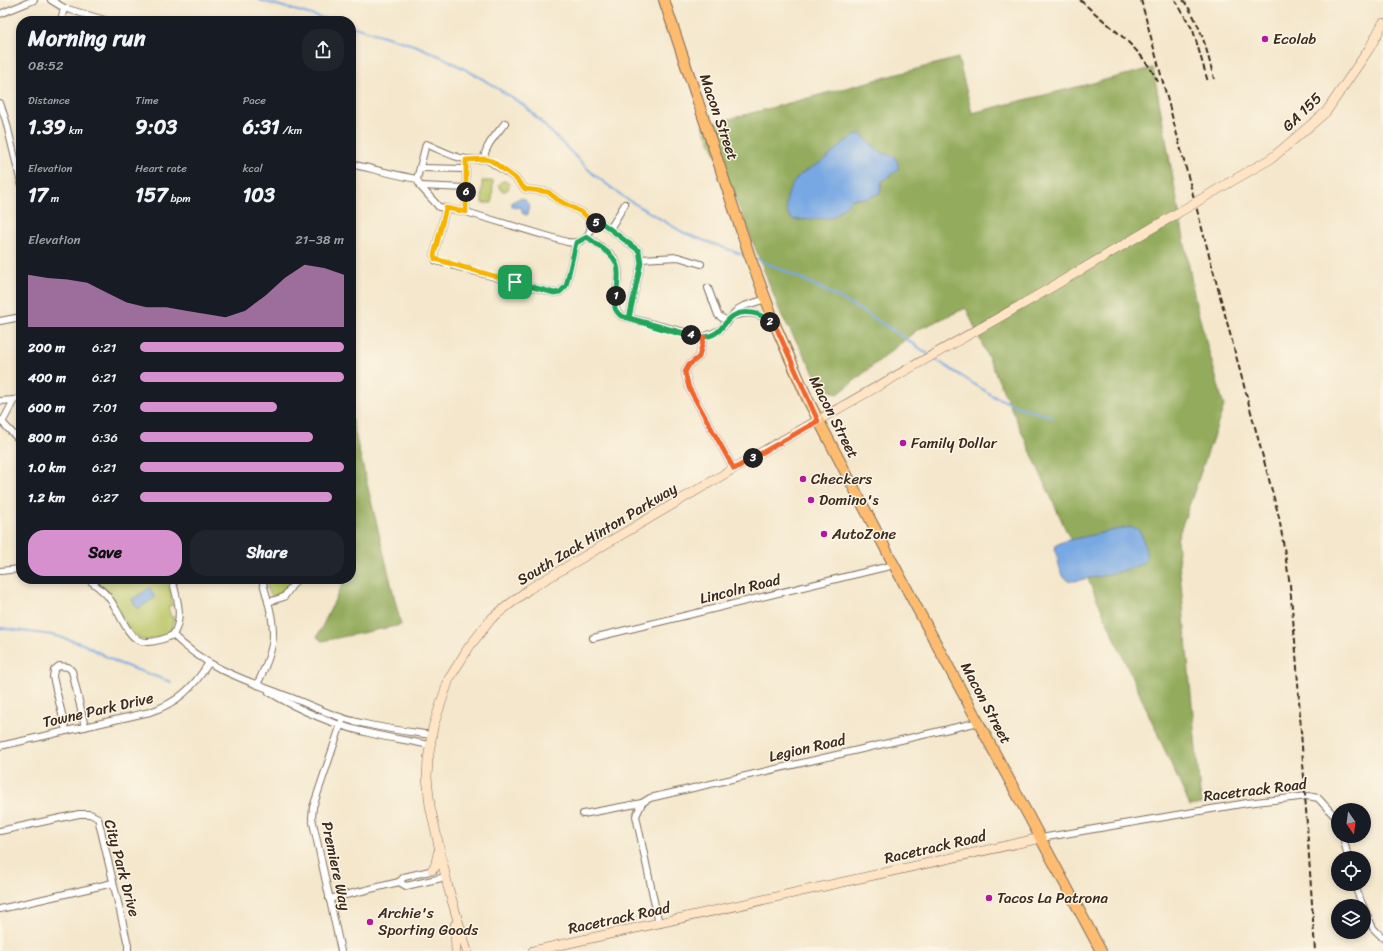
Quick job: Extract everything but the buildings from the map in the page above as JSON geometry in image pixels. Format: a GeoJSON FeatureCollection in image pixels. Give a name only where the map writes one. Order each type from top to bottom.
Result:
{"type":"FeatureCollection","features":[{"type":"Feature","properties":{"kind":"main road","name":"Macon Street"},"geometry":{"type":"LineString","coordinates":[[664,0],[766,299],[777,329],[818,421],[1101,951]]}},
{"type":"Feature","properties":{"kind":"main road","name":"GA 155"},"geometry":{"type":"LineString","coordinates":[[818,421],[1028,301],[1272,158],[1326,112],[1369,50],[1383,23]]}},
{"type":"Feature","properties":{"kind":"main road","name":"South Zack Hinton Parkway"},"geometry":{"type":"LineString","coordinates":[[467,951],[454,909],[438,845],[430,806],[427,777],[431,735],[449,679],[470,647],[492,618],[529,588],[818,421]]}},
{"type":"Feature","properties":{"kind":"main road","name":"Racetrack Road"},"geometry":{"type":"LineString","coordinates":[[532,951],[1041,838]]}},
{"type":"Feature","properties":{"kind":"main road"},"geometry":{"type":"LineString","coordinates":[[432,870],[438,858],[438,845]]}},
{"type":"Feature","properties":{"kind":"main road"},"geometry":{"type":"LineString","coordinates":[[454,909],[456,951]]}},
{"type":"Feature","properties":{"kind":"street"},"geometry":{"type":"LineString","coordinates":[[0,14],[34,0]]}},
{"type":"Feature","properties":{"kind":"street"},"geometry":{"type":"LineString","coordinates":[[51,0],[64,8],[91,16]]}},
{"type":"Feature","properties":{"kind":"street"},"geometry":{"type":"LineString","coordinates":[[62,16],[64,8]]}},
{"type":"Feature","properties":{"kind":"street"},"geometry":{"type":"LineString","coordinates":[[0,102],[16,162]]}},
{"type":"Feature","properties":{"kind":"street"},"geometry":{"type":"LineString","coordinates":[[484,159],[484,152],[505,122]]}},
{"type":"Feature","properties":{"kind":"street"},"geometry":{"type":"LineString","coordinates":[[426,144],[466,160],[484,159],[492,161],[525,189],[553,194],[558,200],[583,213],[588,218],[590,224],[590,231],[587,237],[576,243],[550,238],[466,212],[439,207],[420,186],[417,179],[426,144]]}},
{"type":"Feature","properties":{"kind":"street"},"geometry":{"type":"LineString","coordinates":[[466,160],[466,212]]}},
{"type":"Feature","properties":{"kind":"street"},"geometry":{"type":"LineString","coordinates":[[356,165],[368,167],[385,174],[417,179]]}},
{"type":"Feature","properties":{"kind":"street"},"geometry":{"type":"LineString","coordinates":[[420,168],[466,169]]}},
{"type":"Feature","properties":{"kind":"street"},"geometry":{"type":"LineString","coordinates":[[420,186],[466,188]]}},
{"type":"Feature","properties":{"kind":"street"},"geometry":{"type":"LineString","coordinates":[[610,229],[625,204]]}},
{"type":"Feature","properties":{"kind":"street"},"geometry":{"type":"LineString","coordinates":[[446,208],[434,255],[436,261],[554,293],[560,292],[566,286],[576,243]]}},
{"type":"Feature","properties":{"kind":"street"},"geometry":{"type":"LineString","coordinates":[[590,224],[602,223],[639,251],[642,259],[629,318]]}},
{"type":"Feature","properties":{"kind":"street"},"geometry":{"type":"LineString","coordinates":[[587,237],[609,254],[618,265],[619,274],[613,306],[616,311],[629,318],[704,337],[720,330],[744,306],[766,299]]}},
{"type":"Feature","properties":{"kind":"street"},"geometry":{"type":"LineString","coordinates":[[642,259],[678,257],[701,264]]}},
{"type":"Feature","properties":{"kind":"street"},"geometry":{"type":"LineString","coordinates":[[708,288],[718,315],[728,322]]}},
{"type":"Feature","properties":{"kind":"street"},"geometry":{"type":"LineString","coordinates":[[733,316],[748,313],[760,315],[766,317],[777,329]]}},
{"type":"Feature","properties":{"kind":"street"},"geometry":{"type":"LineString","coordinates":[[0,321],[16,318]]}},
{"type":"Feature","properties":{"kind":"street"},"geometry":{"type":"LineString","coordinates":[[704,337],[699,357],[689,365],[685,372],[689,388],[734,469]]}},
{"type":"Feature","properties":{"kind":"street"},"geometry":{"type":"LineString","coordinates":[[0,401],[14,400]]}},
{"type":"Feature","properties":{"kind":"street"},"geometry":{"type":"LineString","coordinates":[[14,400],[1,421],[16,437]]}},
{"type":"Feature","properties":{"kind":"street","name":"Lincoln Road"},"geometry":{"type":"LineString","coordinates":[[593,638],[894,565]]}},
{"type":"Feature","properties":{"kind":"street"},"geometry":{"type":"LineString","coordinates":[[0,571],[16,569]]}},
{"type":"Feature","properties":{"kind":"street"},"geometry":{"type":"LineString","coordinates":[[94,584],[108,597],[127,630],[136,639],[145,643],[160,641],[173,634],[178,626],[179,606],[173,584]]}},
{"type":"Feature","properties":{"kind":"street"},"geometry":{"type":"LineString","coordinates":[[257,685],[268,661],[272,643],[268,602],[263,584]]}},
{"type":"Feature","properties":{"kind":"street"},"geometry":{"type":"LineString","coordinates":[[268,602],[284,597],[293,584]]}},
{"type":"Feature","properties":{"kind":"street"},"geometry":{"type":"LineString","coordinates":[[173,634],[187,649],[208,664],[257,685],[343,718],[377,727],[431,735]]}},
{"type":"Feature","properties":{"kind":"street","name":"Towne Park Drive"},"geometry":{"type":"LineString","coordinates":[[0,746],[150,712],[164,707],[176,701],[190,689],[208,664]]}},
{"type":"Feature","properties":{"kind":"street"},"geometry":{"type":"LineString","coordinates":[[66,731],[53,676],[54,670],[59,666],[68,667],[72,671],[85,727]]}},
{"type":"Feature","properties":{"kind":"street"},"geometry":{"type":"LineString","coordinates":[[257,685],[291,706],[340,725],[367,733],[429,745]]}},
{"type":"Feature","properties":{"kind":"street","name":"Premiere Way"},"geometry":{"type":"LineString","coordinates":[[340,951],[312,818],[313,807],[343,718]]}},
{"type":"Feature","properties":{"kind":"street","name":"Legion Road"},"geometry":{"type":"LineString","coordinates":[[583,814],[642,802],[650,798],[979,722]]}},
{"type":"Feature","properties":{"kind":"street","name":"Racetrack Road"},"geometry":{"type":"LineString","coordinates":[[1041,838],[1247,803],[1308,796],[1318,798],[1331,812]]}},
{"type":"Feature","properties":{"kind":"street"},"geometry":{"type":"LineString","coordinates":[[642,802],[636,816],[659,924]]}},
{"type":"Feature","properties":{"kind":"street","name":"City Park Drive"},"geometry":{"type":"LineString","coordinates":[[0,831],[79,814],[90,814],[98,818],[128,951]]}},
{"type":"Feature","properties":{"kind":"street"},"geometry":{"type":"LineString","coordinates":[[329,899],[399,882],[404,877],[432,870],[445,872]]}},
{"type":"Feature","properties":{"kind":"street"},"geometry":{"type":"LineString","coordinates":[[399,882],[406,886],[445,872]]}},
{"type":"Feature","properties":{"kind":"street"},"geometry":{"type":"LineString","coordinates":[[0,909],[113,883]]}},
{"type":"Feature","properties":{"kind":"street"},"geometry":{"type":"LineString","coordinates":[[1371,924],[1383,938]]}},
{"type":"Feature","properties":{"kind":"green space"},"geometry":{"type":"Polygon","coordinates":[[[958,58],[972,113],[1153,68],[1196,305],[1224,406],[1177,540],[1201,804],[1190,806],[966,308],[917,330],[838,394],[822,387],[781,314],[742,214],[703,126],[958,58]]]}},
{"type":"Feature","properties":{"kind":"green space"},"geometry":{"type":"Polygon","coordinates":[[[482,181],[493,181],[492,203],[482,203],[482,181]]]}},
{"type":"Feature","properties":{"kind":"green space"},"geometry":{"type":"Polygon","coordinates":[[[504,181],[509,186],[504,191],[499,186],[504,181]]]}},
{"type":"Feature","properties":{"kind":"green space"},"geometry":{"type":"Polygon","coordinates":[[[356,438],[401,625],[322,641],[317,637],[343,584],[356,584],[356,438]]]}},
{"type":"Feature","properties":{"kind":"green space"},"geometry":{"type":"Polygon","coordinates":[[[99,584],[168,584],[173,605],[168,607],[171,617],[174,617],[170,630],[163,636],[150,640],[144,640],[138,637],[129,628],[107,591],[99,584]]]}},
{"type":"Feature","properties":{"kind":"green space"},"geometry":{"type":"Polygon","coordinates":[[[267,584],[290,584],[282,593],[275,596],[269,592],[267,584]]]}},
{"type":"Feature","properties":{"kind":"water"},"geometry":{"type":"Polygon","coordinates":[[[861,134],[883,153],[895,157],[898,163],[898,170],[882,181],[880,193],[868,198],[852,199],[837,214],[830,218],[794,220],[789,216],[786,203],[787,197],[797,178],[833,153],[846,141],[861,134]]]}},
{"type":"Feature","properties":{"kind":"water"},"geometry":{"type":"Polygon","coordinates":[[[520,198],[524,199],[529,205],[527,215],[523,214],[521,207],[514,208],[512,206],[512,202],[520,198]]]}},
{"type":"Feature","properties":{"kind":"water"},"geometry":{"type":"Polygon","coordinates":[[[1129,527],[1138,529],[1142,535],[1147,557],[1144,562],[1127,570],[1075,581],[1068,580],[1062,576],[1055,550],[1056,545],[1065,541],[1129,527]]]}},
{"type":"Feature","properties":{"kind":"water"},"geometry":{"type":"Polygon","coordinates":[[[150,588],[155,598],[137,609],[132,599],[150,588]]]}},
{"type":"Feature","properties":{"kind":"waterway"},"geometry":{"type":"LineString","coordinates":[[259,0],[315,16]]}},
{"type":"Feature","properties":{"kind":"waterway"},"geometry":{"type":"LineString","coordinates":[[356,28],[417,46],[446,59],[481,78],[525,106],[592,173],[625,198],[684,233],[746,256]]}},
{"type":"Feature","properties":{"kind":"waterway"},"geometry":{"type":"LineString","coordinates":[[754,258],[800,278],[844,300],[907,339],[928,354]]}},
{"type":"Feature","properties":{"kind":"waterway"},"geometry":{"type":"LineString","coordinates":[[933,358],[993,396],[1019,407],[1053,417]]}},
{"type":"Feature","properties":{"kind":"waterway"},"geometry":{"type":"LineString","coordinates":[[0,628],[52,635],[83,644],[118,663],[171,682]]}},
{"type":"Feature","properties":{"kind":"railway"},"geometry":{"type":"LineString","coordinates":[[1080,0],[1134,48],[1144,59],[1159,84]]}},
{"type":"Feature","properties":{"kind":"railway"},"geometry":{"type":"LineString","coordinates":[[1141,0],[1279,517],[1290,585],[1296,652],[1315,951]]}},
{"type":"Feature","properties":{"kind":"railway"},"geometry":{"type":"LineString","coordinates":[[1175,0],[1193,30],[1208,82]]}},
{"type":"Feature","properties":{"kind":"railway"},"geometry":{"type":"LineString","coordinates":[[1183,0],[1199,28],[1214,79]]}},
{"type":"Feature","properties":{"kind":"place","name":"Ecolab"},"geometry":{"type":"Point","coordinates":[1265,39]}},
{"type":"Feature","properties":{"kind":"place","name":"Family Dollar"},"geometry":{"type":"Point","coordinates":[903,443]}},
{"type":"Feature","properties":{"kind":"place","name":"Checkers"},"geometry":{"type":"Point","coordinates":[803,479]}},
{"type":"Feature","properties":{"kind":"place","name":"Domino's"},"geometry":{"type":"Point","coordinates":[811,500]}},
{"type":"Feature","properties":{"kind":"place","name":"AutoZone"},"geometry":{"type":"Point","coordinates":[824,534]}},
{"type":"Feature","properties":{"kind":"place","name":"Tacos La Patrona"},"geometry":{"type":"Point","coordinates":[989,898]}},
{"type":"Feature","properties":{"kind":"place","name":"Archie's Sporting Goods"},"geometry":{"type":"Point","coordinates":[370,922]}},
{"type":"Feature","properties":{"kind":"route"},"geometry":{"type":"LineString","coordinates":[[515,282],[436,261],[435,259],[434,255],[446,208],[466,212],[466,160],[471,161],[486,159],[492,161],[515,178],[525,189],[553,194],[558,200],[583,213],[588,218],[590,224],[602,223],[639,251],[642,258],[629,318],[689,335],[704,337],[699,357],[689,365],[685,372],[689,388],[734,469],[818,421],[777,329],[766,317],[755,313],[739,314],[733,316],[720,330],[704,337],[689,335],[658,327],[621,316],[613,306],[619,274],[618,265],[614,258],[587,237],[583,241],[576,243],[566,286],[560,292],[554,293],[515,282]]}}]}
